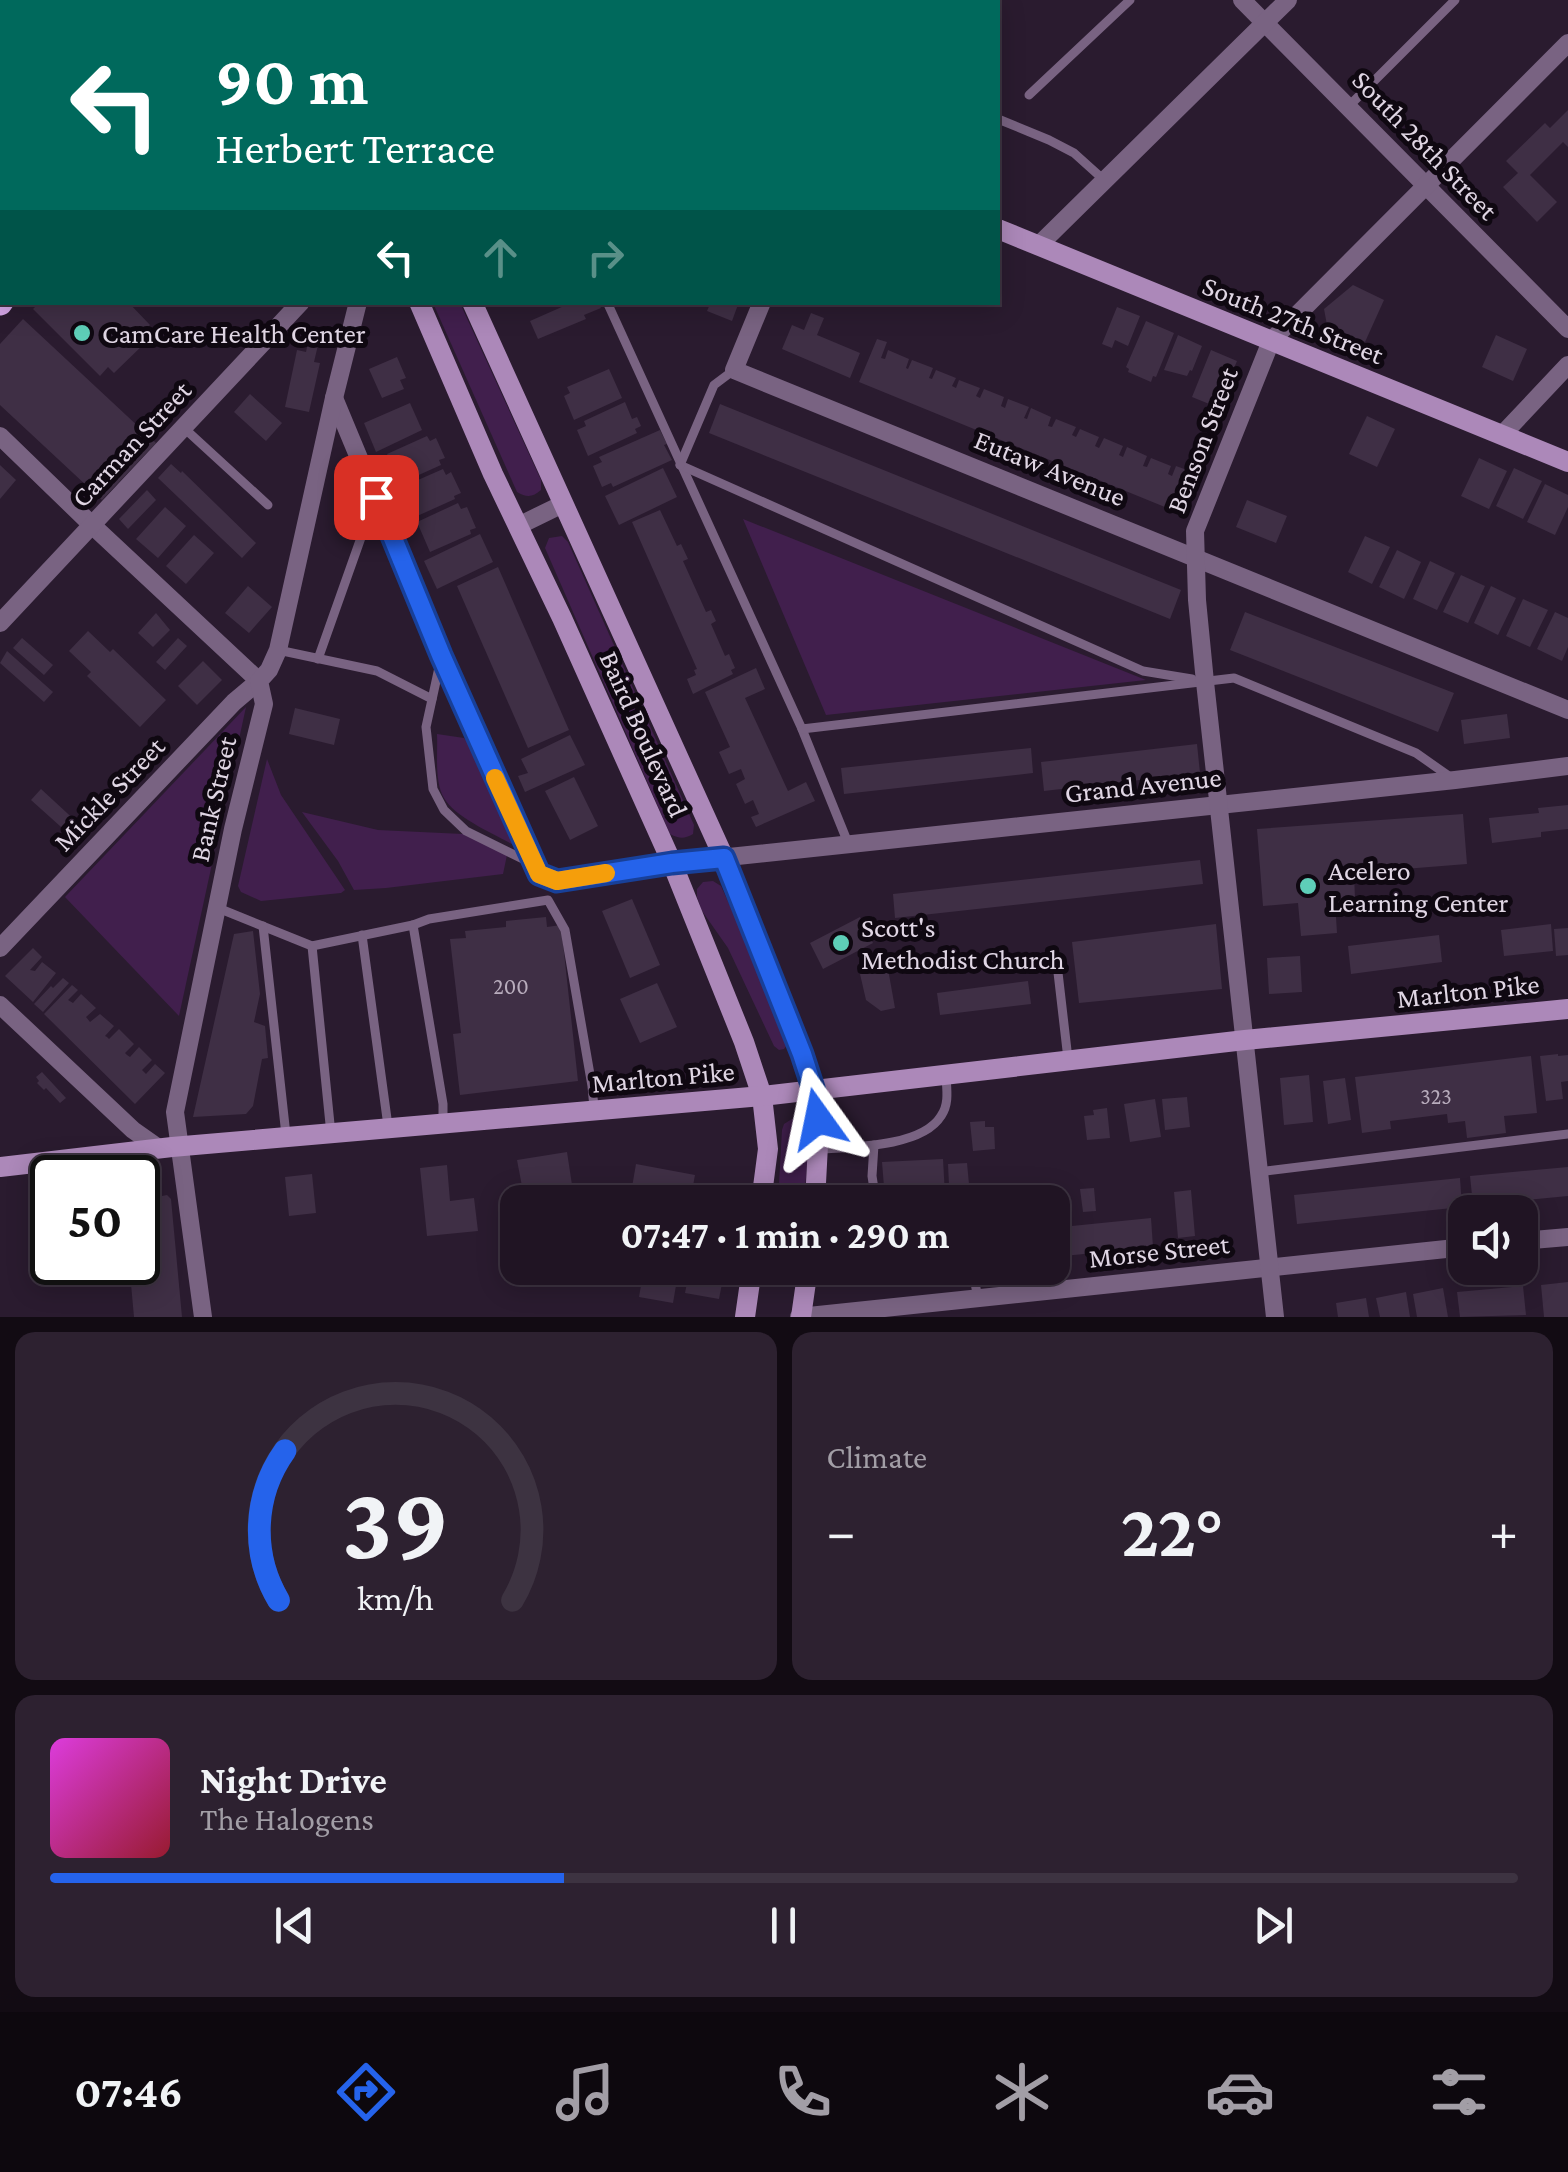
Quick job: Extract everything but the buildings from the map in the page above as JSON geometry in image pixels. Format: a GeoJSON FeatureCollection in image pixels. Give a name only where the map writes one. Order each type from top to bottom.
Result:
{"type":"FeatureCollection","features":[{"type":"Feature","properties":{"kind":"main road","name":"South 27th Street"},"geometry":{"type":"LineString","coordinates":[[1000,230],[1568,462]]}},
{"type":"Feature","properties":{"kind":"main road","name":"Baird Boulevard"},"geometry":{"type":"LineString","coordinates":[[419,305],[672,863],[744,1042],[762,1096],[768,1149],[763,1185]]}},
{"type":"Feature","properties":{"kind":"main road","name":"Baird Boulevard"},"geometry":{"type":"LineString","coordinates":[[473,305],[724,858],[814,1091],[819,1126],[816,1185]]}},
{"type":"Feature","properties":{"kind":"main road","name":"Marlton Pike"},"geometry":{"type":"LineString","coordinates":[[0,1167],[170,1148],[814,1091],[1245,1040],[1568,1008]]}},
{"type":"Feature","properties":{"kind":"main road"},"geometry":{"type":"LineString","coordinates":[[745,1317],[750,1285]]}},
{"type":"Feature","properties":{"kind":"main road"},"geometry":{"type":"LineString","coordinates":[[800,1317],[805,1285]]}},
{"type":"Feature","properties":{"kind":"street","name":"South 28th Street"},"geometry":{"type":"LineString","coordinates":[[1242,0],[1568,329]]}},
{"type":"Feature","properties":{"kind":"street"},"geometry":{"type":"LineString","coordinates":[[1038,246],[1288,0]]}},
{"type":"Feature","properties":{"kind":"street","name":"Benson Street"},"geometry":{"type":"LineString","coordinates":[[1274,1317],[1205,682],[1194,531],[1271,341],[1568,43]]}},
{"type":"Feature","properties":{"kind":"street","name":"Carman Street"},"geometry":{"type":"LineString","coordinates":[[0,623],[298,305]]}},
{"type":"Feature","properties":{"kind":"street","name":"Bank Street"},"geometry":{"type":"LineString","coordinates":[[203,1317],[170,1148],[175,1112],[233,829],[264,704],[260,681],[278,650],[357,305]]}},
{"type":"Feature","properties":{"kind":"street"},"geometry":{"type":"LineString","coordinates":[[734,370],[761,305]]}},
{"type":"Feature","properties":{"kind":"street"},"geometry":{"type":"LineString","coordinates":[[1502,434],[1568,364]]}},
{"type":"Feature","properties":{"kind":"street","name":"Eutaw Avenue"},"geometry":{"type":"LineString","coordinates":[[734,370],[1568,710]]}},
{"type":"Feature","properties":{"kind":"street"},"geometry":{"type":"LineString","coordinates":[[334,398],[441,655],[534,864]]}},
{"type":"Feature","properties":{"kind":"street"},"geometry":{"type":"LineString","coordinates":[[0,436],[260,681]]}},
{"type":"Feature","properties":{"kind":"street"},"geometry":{"type":"LineString","coordinates":[[518,526],[563,504]]}},
{"type":"Feature","properties":{"kind":"street","name":"Mickle Street"},"geometry":{"type":"LineString","coordinates":[[0,948],[234,702],[260,681]]}},
{"type":"Feature","properties":{"kind":"street","name":"Grand Avenue"},"geometry":{"type":"LineString","coordinates":[[534,864],[539,874],[557,881],[672,863],[1568,766]]}},
{"type":"Feature","properties":{"kind":"street"},"geometry":{"type":"LineString","coordinates":[[0,1005],[133,1130],[170,1148]]}},
{"type":"Feature","properties":{"kind":"street"},"geometry":{"type":"LineString","coordinates":[[1538,1240],[1568,1236]]}},
{"type":"Feature","properties":{"kind":"street","name":"Morse Street"},"geometry":{"type":"LineString","coordinates":[[800,1317],[1448,1249]]}},
{"type":"Feature","properties":{"kind":"lane"},"geometry":{"type":"LineString","coordinates":[[1029,94],[1130,0]]}},
{"type":"Feature","properties":{"kind":"lane"},"geometry":{"type":"LineString","coordinates":[[1349,106],[1455,0]]}},
{"type":"Feature","properties":{"kind":"lane"},"geometry":{"type":"LineString","coordinates":[[1000,120],[1074,153],[1104,180]]}},
{"type":"Feature","properties":{"kind":"lane"},"geometry":{"type":"LineString","coordinates":[[608,305],[802,729],[848,843]]}},
{"type":"Feature","properties":{"kind":"lane"},"geometry":{"type":"LineString","coordinates":[[680,465],[714,385],[734,370]]}},
{"type":"Feature","properties":{"kind":"lane"},"geometry":{"type":"LineString","coordinates":[[184,428],[268,505]]}},
{"type":"Feature","properties":{"kind":"lane"},"geometry":{"type":"LineString","coordinates":[[680,465],[1143,671],[1205,682]]}},
{"type":"Feature","properties":{"kind":"lane"},"geometry":{"type":"LineString","coordinates":[[318,658],[376,497]]}},
{"type":"Feature","properties":{"kind":"lane"},"geometry":{"type":"LineString","coordinates":[[278,650],[377,671],[432,699]]}},
{"type":"Feature","properties":{"kind":"lane"},"geometry":{"type":"LineString","coordinates":[[441,655],[426,728],[433,789],[444,810],[466,830],[534,864]]}},
{"type":"Feature","properties":{"kind":"lane"},"geometry":{"type":"LineString","coordinates":[[802,729],[1234,678],[1416,753],[1455,780]]}},
{"type":"Feature","properties":{"kind":"lane"},"geometry":{"type":"LineString","coordinates":[[217,907],[312,946],[428,919],[548,900],[565,930],[594,1111]]}},
{"type":"Feature","properties":{"kind":"lane"},"geometry":{"type":"LineString","coordinates":[[413,925],[443,1124]]}},
{"type":"Feature","properties":{"kind":"lane"},"geometry":{"type":"LineString","coordinates":[[263,926],[287,1138]]}},
{"type":"Feature","properties":{"kind":"lane"},"geometry":{"type":"LineString","coordinates":[[362,935],[388,1129]]}},
{"type":"Feature","properties":{"kind":"lane"},"geometry":{"type":"LineString","coordinates":[[312,946],[331,1134]]}},
{"type":"Feature","properties":{"kind":"lane"},"geometry":{"type":"LineString","coordinates":[[1057,964],[1068,1062]]}},
{"type":"Feature","properties":{"kind":"lane"},"geometry":{"type":"LineString","coordinates":[[818,1149],[874,1145],[931,1128],[942,1116],[948,1100],[946,1076]]}},
{"type":"Feature","properties":{"kind":"lane"},"geometry":{"type":"LineString","coordinates":[[1258,1172],[1568,1134]]}},
{"type":"Feature","properties":{"kind":"lane"},"geometry":{"type":"LineString","coordinates":[[873,1185],[874,1145]]}},
{"type":"Feature","properties":{"kind":"lane"},"geometry":{"type":"LineString","coordinates":[[975,1285],[978,1298]]}},
{"type":"Feature","properties":{"kind":"shaded area"},"geometry":{"type":"Polygon","coordinates":[[[434,305],[461,305],[541,480],[541,490],[535,494],[517,492],[434,305]]]}},
{"type":"Feature","properties":{"kind":"shaded area"},"geometry":{"type":"Polygon","coordinates":[[[743,519],[1146,680],[826,715],[743,519]]]}},
{"type":"Feature","properties":{"kind":"shaded area"},"geometry":{"type":"Polygon","coordinates":[[[562,536],[694,825],[690,836],[670,834],[545,548],[549,538],[562,536]]]}},
{"type":"Feature","properties":{"kind":"shaded area"},"geometry":{"type":"Polygon","coordinates":[[[246,707],[179,1016],[65,897],[246,707]]]}},
{"type":"Feature","properties":{"kind":"shaded area"},"geometry":{"type":"Polygon","coordinates":[[[437,734],[464,738],[476,753],[517,847],[467,819],[444,798],[438,775],[437,734]]]}},
{"type":"Feature","properties":{"kind":"shaded area"},"geometry":{"type":"Polygon","coordinates":[[[267,759],[281,795],[345,890],[341,893],[261,901],[241,892],[238,886],[267,759]]]}},
{"type":"Feature","properties":{"kind":"shaded area"},"geometry":{"type":"Polygon","coordinates":[[[302,812],[378,830],[463,834],[507,855],[503,874],[354,890],[302,812]]]}},
{"type":"Feature","properties":{"kind":"shaded area"},"geometry":{"type":"Polygon","coordinates":[[[713,881],[721,886],[782,1021],[788,1044],[784,1049],[774,1046],[728,948],[702,911],[697,889],[703,882],[713,881]]]}},
{"type":"Feature","properties":{"kind":"shaded area"},"geometry":{"type":"Polygon","coordinates":[[[792,1119],[800,1121],[804,1130],[805,1185],[779,1185],[784,1124],[792,1119]]]}},
{"type":"Feature","properties":{"kind":"slow traffic"},"geometry":{"type":"LineString","coordinates":[[495,778],[539,874],[557,881],[606,873]]}},
{"type":"Feature","properties":{"kind":"place","name":"CamCare Health Center"},"geometry":{"type":"Point","coordinates":[82,333]}},
{"type":"Feature","properties":{"kind":"place","name":"Acelero Learning Center"},"geometry":{"type":"Point","coordinates":[1308,886]}},
{"type":"Feature","properties":{"kind":"place","name":"Scott's Methodist Church"},"geometry":{"type":"Point","coordinates":[841,943]}},
{"type":"Feature","properties":{"kind":"route"},"geometry":{"type":"LineString","coordinates":[[376,497],[441,655],[539,874],[557,881],[724,858],[802,1054],[818,1119]]}}]}
